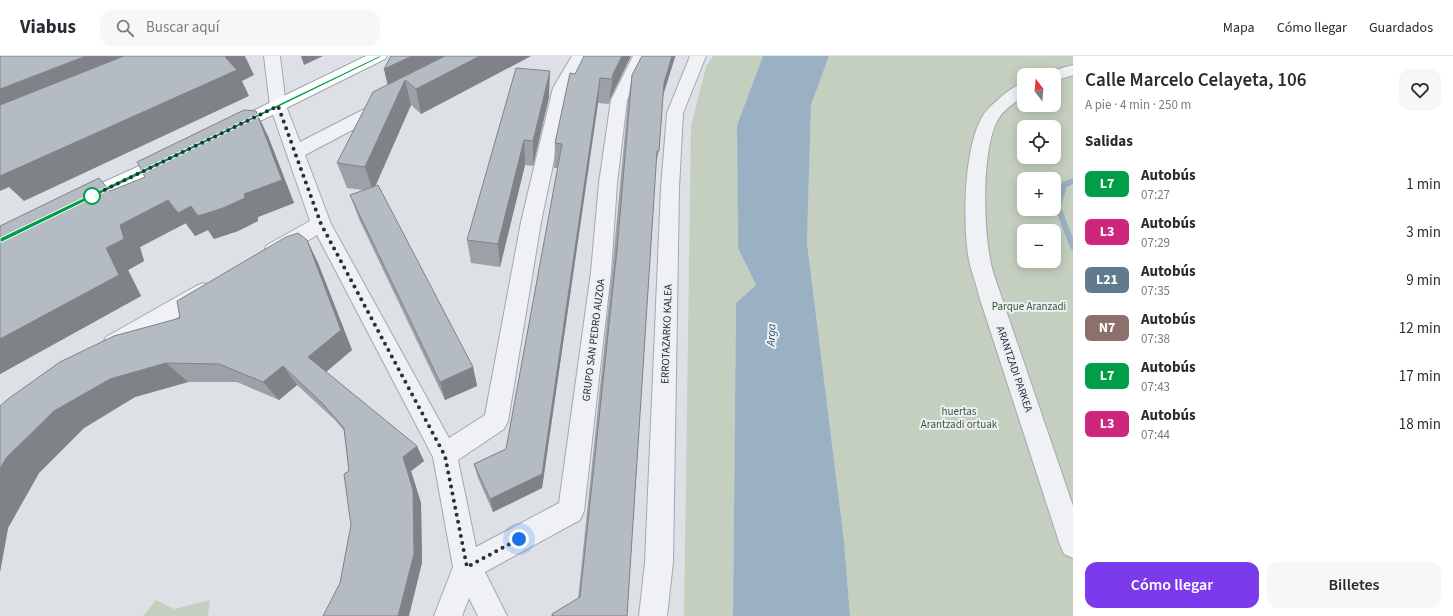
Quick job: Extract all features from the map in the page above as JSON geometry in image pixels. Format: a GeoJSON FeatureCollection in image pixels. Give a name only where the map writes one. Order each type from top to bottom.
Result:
{"type":"FeatureCollection","features":[{"type":"Feature","properties":{"kind":"main road"},"geometry":{"type":"LineString","coordinates":[[214,137],[379,56]]}},
{"type":"Feature","properties":{"kind":"main road"},"geometry":{"type":"LineString","coordinates":[[64,209],[185,150]]}},
{"type":"Feature","properties":{"kind":"street"},"geometry":{"type":"LineString","coordinates":[[272,56],[278,106],[321,224],[445,456],[467,567],[493,616]]}},
{"type":"Feature","properties":{"kind":"street"},"geometry":{"type":"LineString","coordinates":[[445,456],[496,420],[531,222],[560,96],[562,88],[580,56]]}},
{"type":"Feature","properties":{"kind":"street","name":"GRUPO SAN PEDRO AUZOA"},"geometry":{"type":"LineString","coordinates":[[467,567],[571,511],[601,272],[608,183],[619,100],[641,56]]}},
{"type":"Feature","properties":{"kind":"street","name":"ERROTAZARKO KALEA"},"geometry":{"type":"LineString","coordinates":[[653,616],[659,562],[670,188],[675,113],[698,56]]}},
{"type":"Feature","properties":{"kind":"street"},"geometry":{"type":"LineString","coordinates":[[1061,74],[1073,70]]}},
{"type":"Feature","properties":{"kind":"street","name":"ARANTZADI PARKEA"},"geometry":{"type":"LineString","coordinates":[[1017,94],[990,117],[980,148],[976,191],[977,248],[990,296],[1073,545]]}},
{"type":"Feature","properties":{"kind":"street"},"geometry":{"type":"LineString","coordinates":[[295,152],[400,98]]}},
{"type":"Feature","properties":{"kind":"street"},"geometry":{"type":"LineString","coordinates":[[259,260],[321,224]]}},
{"type":"Feature","properties":{"kind":"street"},"geometry":{"type":"LineString","coordinates":[[96,355],[218,284]]}},
{"type":"Feature","properties":{"kind":"street"},"geometry":{"type":"LineString","coordinates":[[448,616],[467,567]]}},
{"type":"Feature","properties":{"kind":"green space"},"geometry":{"type":"Polygon","coordinates":[[[713,56],[763,56],[737,125],[738,248],[756,285],[736,303],[733,616],[684,616],[691,126],[706,67],[713,56]]]}},
{"type":"Feature","properties":{"kind":"green space"},"geometry":{"type":"Polygon","coordinates":[[[829,56],[1073,56],[1073,616],[850,616],[844,541],[807,243],[811,105],[829,56]]]}},
{"type":"Feature","properties":{"kind":"green space"},"geometry":{"type":"Polygon","coordinates":[[[156,600],[174,609],[210,600],[208,616],[143,616],[156,600]]]}},
{"type":"Feature","properties":{"kind":"water","name":"Arga"},"geometry":{"type":"Polygon","coordinates":[[[763,56],[829,56],[811,105],[807,243],[844,541],[850,616],[733,616],[736,303],[756,285],[738,248],[737,125],[763,56]]]}},
{"type":"Feature","properties":{"kind":"building"},"geometry":{"type":"Polygon","coordinates":[[[0,56],[86,56],[0,89],[0,56]]]}},
{"type":"Feature","properties":{"kind":"building"},"geometry":{"type":"Polygon","coordinates":[[[124,56],[227,56],[225,57],[237,70],[0,176],[0,105],[124,56]]]}},
{"type":"Feature","properties":{"kind":"building"},"geometry":{"type":"Polygon","coordinates":[[[391,56],[412,56],[384,69],[391,56]]]}},
{"type":"Feature","properties":{"kind":"building"},"geometry":{"type":"Polygon","coordinates":[[[445,56],[480,56],[416,89],[405,80],[365,167],[337,163],[373,92],[445,56]]]}},
{"type":"Feature","properties":{"kind":"building"},"geometry":{"type":"Polygon","coordinates":[[[584,56],[622,56],[612,79],[600,78],[542,474],[490,499],[474,464],[506,449],[562,144],[555,143],[570,73],[575,74],[584,56]]]}},
{"type":"Feature","properties":{"kind":"building"},"geometry":{"type":"Polygon","coordinates":[[[642,56],[672,56],[664,83],[659,151],[657,151],[627,616],[553,616],[552,614],[580,597],[617,250],[632,75],[642,56]]]}},
{"type":"Feature","properties":{"kind":"building"},"geometry":{"type":"Polygon","coordinates":[[[516,68],[550,71],[533,141],[524,140],[498,244],[467,240],[516,68]]]}},
{"type":"Feature","properties":{"kind":"building"},"geometry":{"type":"Polygon","coordinates":[[[244,110],[256,111],[282,180],[244,194],[245,198],[223,208],[198,216],[191,206],[178,213],[168,200],[120,225],[124,239],[106,248],[119,275],[0,339],[0,226],[99,178],[110,191],[145,177],[137,162],[244,110]]]}},
{"type":"Feature","properties":{"kind":"building"},"geometry":{"type":"Polygon","coordinates":[[[378,185],[473,367],[440,382],[350,195],[378,185]]]}},
{"type":"Feature","properties":{"kind":"building"},"geometry":{"type":"Polygon","coordinates":[[[298,233],[307,240],[341,330],[308,357],[417,446],[403,457],[413,490],[414,554],[398,616],[323,616],[340,583],[351,525],[344,474],[349,471],[344,428],[323,404],[283,366],[263,382],[219,364],[166,363],[110,379],[54,411],[6,458],[0,469],[0,406],[8,399],[60,362],[114,336],[180,318],[177,301],[286,237],[298,233]]]}},
{"type":"Feature","properties":{"kind":"waterway"},"geometry":{"type":"LineString","coordinates":[[1073,181],[1064,185],[1058,207],[1073,247]]}},
{"type":"Feature","properties":{"kind":"bus line","name":"L7"},"geometry":{"type":"LineString","coordinates":[[0,240],[379,56]]}},
{"type":"Feature","properties":{"kind":"route"},"geometry":{"type":"LineString","coordinates":[[92,196],[278,106],[321,224],[445,456],[467,567],[519,539]]}},
{"type":"Feature","properties":{"kind":"park label","name":"Parque Aranzadi"},"geometry":{"type":"Point","coordinates":[1029,306]}},
{"type":"Feature","properties":{"kind":"park label","name":"huertas Arantzadi ortuak"},"geometry":{"type":"Point","coordinates":[959,417]}}]}
